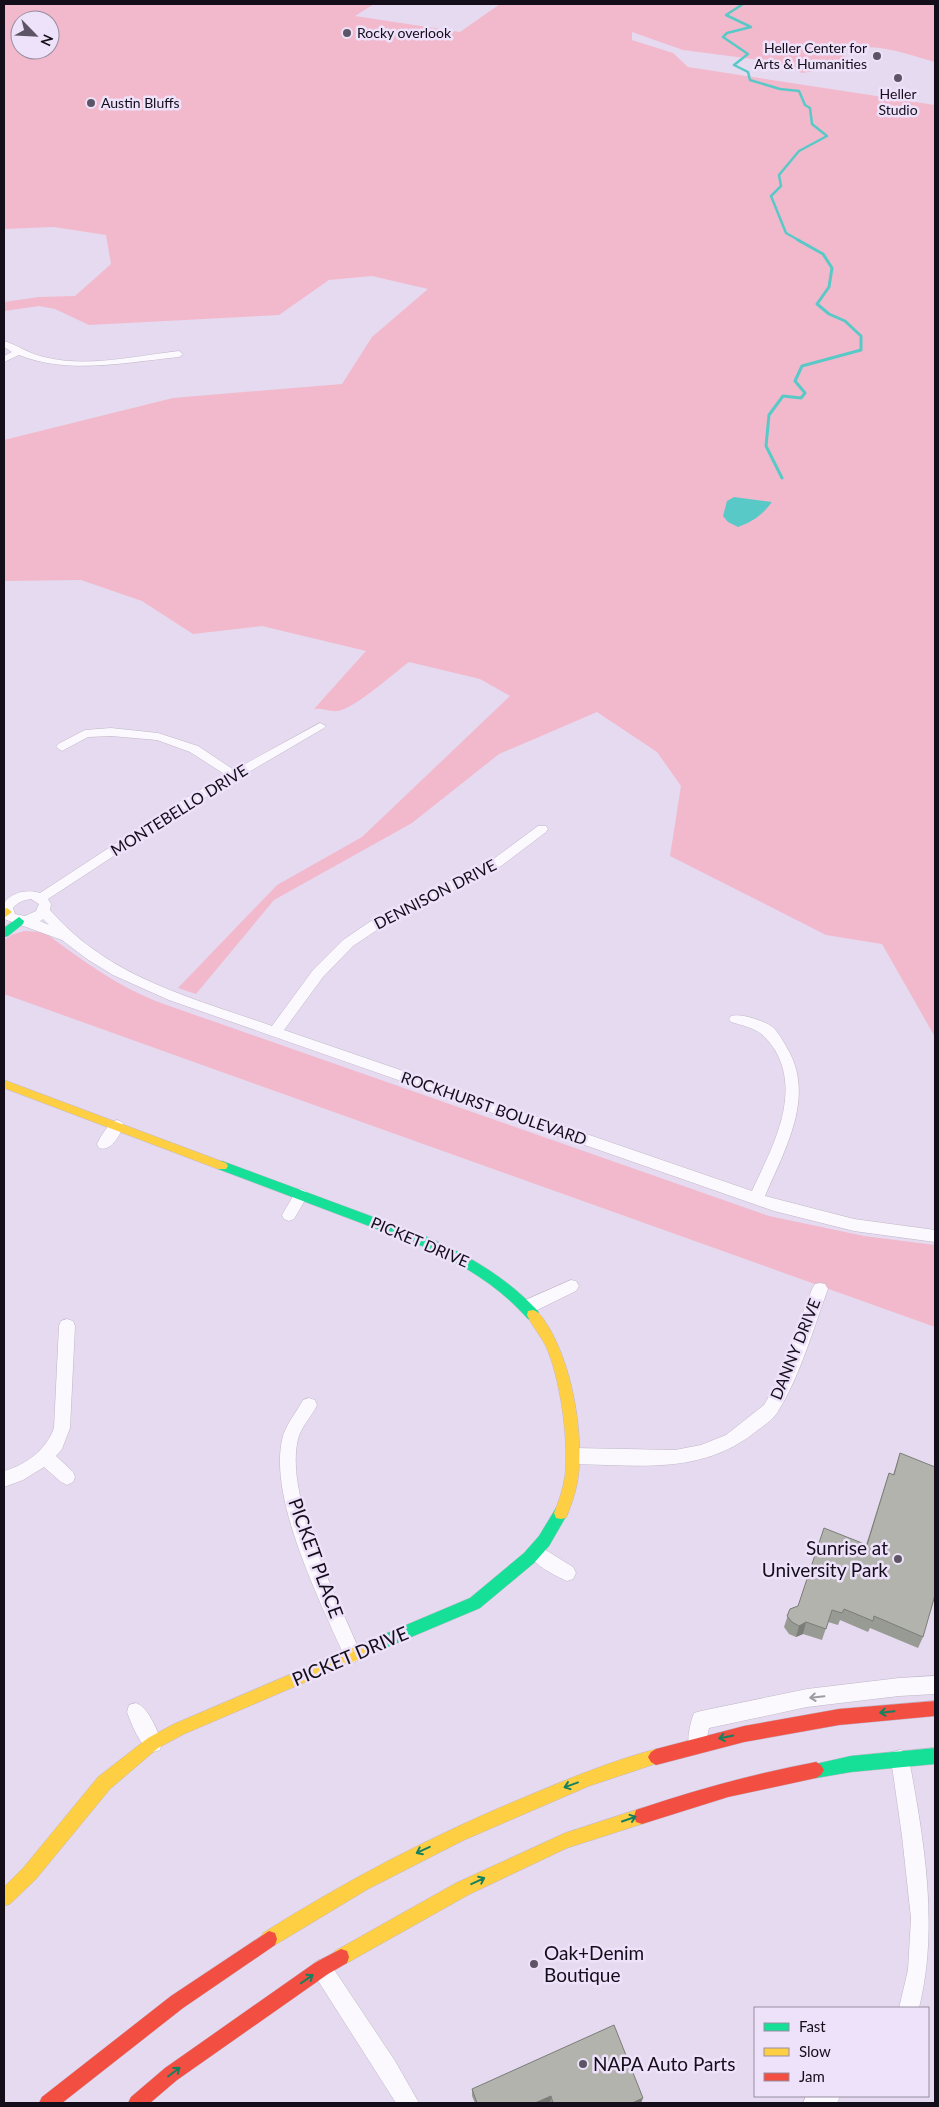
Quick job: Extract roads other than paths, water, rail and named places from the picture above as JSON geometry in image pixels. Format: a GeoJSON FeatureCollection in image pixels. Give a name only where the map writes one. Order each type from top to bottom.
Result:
{"type":"FeatureCollection","features":[{"type":"Feature","properties":{"kind":"main road"},"geometry":{"type":"LineString","coordinates":[[4,932],[23,920]]}},
{"type":"Feature","properties":{"kind":"main road","name":"PICKET DRIVE"},"geometry":{"type":"LineString","coordinates":[[4,1084],[450,1252],[490,1274],[527,1307],[541,1325],[553,1346],[561,1366],[566,1388],[574,1456],[572,1482],[564,1506],[551,1532],[536,1552],[513,1575],[475,1602],[352,1654],[153,1743],[104,1783],[30,1873],[4,1898]]}},
{"type":"Feature","properties":{"kind":"main road"},"geometry":{"type":"LineString","coordinates":[[48,2103],[220,1971],[303,1917],[398,1862],[530,1800],[613,1769],[697,1744],[798,1722],[935,1708]]}},
{"type":"Feature","properties":{"kind":"main road"},"geometry":{"type":"LineString","coordinates":[[137,2103],[171,2074],[322,1968],[462,1889],[564,1840],[704,1795],[779,1776],[851,1764],[935,1756]]}},
{"type":"Feature","properties":{"kind":"street"},"geometry":{"type":"LineString","coordinates":[[4,344],[18,352],[48,360],[79,362],[179,354]]}},
{"type":"Feature","properties":{"kind":"street"},"geometry":{"type":"LineString","coordinates":[[4,359],[18,352]]}},
{"type":"Feature","properties":{"kind":"street","name":"MONTEBELLO DRIVE"},"geometry":{"type":"LineString","coordinates":[[42,904],[233,775],[320,726]]}},
{"type":"Feature","properties":{"kind":"street"},"geometry":{"type":"LineString","coordinates":[[62,747],[85,734],[111,732],[158,737],[194,749],[233,775]]}},
{"type":"Feature","properties":{"kind":"street","name":"DENNISON DRIVE"},"geometry":{"type":"LineString","coordinates":[[275,1032],[327,964],[347,944],[384,918],[507,857],[542,829]]}},
{"type":"Feature","properties":{"kind":"street"},"geometry":{"type":"LineString","coordinates":[[4,892],[20,896],[32,895],[42,904],[37,917],[23,920],[13,919],[5,910],[12,901],[20,896]]}},
{"type":"Feature","properties":{"kind":"street","name":"ROCKHURST BOULEVARD"},"geometry":{"type":"LineString","coordinates":[[42,904],[67,937]]}},
{"type":"Feature","properties":{"kind":"street","name":"ROCKHURST BOULEVARD"},"geometry":{"type":"LineString","coordinates":[[23,920],[67,937],[132,980],[275,1032],[756,1199],[810,1216],[854,1225],[935,1236]]}},
{"type":"Feature","properties":{"kind":"street"},"geometry":{"type":"LineString","coordinates":[[736,1018],[766,1030],[783,1050],[794,1080],[794,1097],[790,1114],[756,1199]]}},
{"type":"Feature","properties":{"kind":"street"},"geometry":{"type":"LineString","coordinates":[[104,1144],[117,1126]]}},
{"type":"Feature","properties":{"kind":"street"},"geometry":{"type":"LineString","coordinates":[[290,1215],[302,1196]]}},
{"type":"Feature","properties":{"kind":"street"},"geometry":{"type":"LineString","coordinates":[[527,1307],[571,1286]]}},
{"type":"Feature","properties":{"kind":"street","name":"DANNY DRIVE"},"geometry":{"type":"LineString","coordinates":[[574,1456],[675,1458],[702,1452],[732,1440],[770,1410],[782,1388],[820,1289]]}},
{"type":"Feature","properties":{"kind":"street"},"geometry":{"type":"LineString","coordinates":[[4,1479],[17,1475],[45,1457],[56,1444],[62,1428],[67,1326]]}},
{"type":"Feature","properties":{"kind":"street","name":"PICKET PLACE"},"geometry":{"type":"LineString","coordinates":[[309,1406],[290,1439],[288,1467],[292,1497],[301,1526],[352,1654]]}},
{"type":"Feature","properties":{"kind":"street"},"geometry":{"type":"LineString","coordinates":[[45,1457],[67,1477]]}},
{"type":"Feature","properties":{"kind":"street"},"geometry":{"type":"LineString","coordinates":[[536,1552],[567,1573]]}},
{"type":"Feature","properties":{"kind":"street"},"geometry":{"type":"LineString","coordinates":[[697,1744],[701,1720],[807,1698],[899,1687],[935,1685]]}},
{"type":"Feature","properties":{"kind":"street"},"geometry":{"type":"LineString","coordinates":[[136,1712],[153,1743]]}},
{"type":"Feature","properties":{"kind":"street"},"geometry":{"type":"LineString","coordinates":[[900,1759],[909,1809],[922,1916],[922,1950],[917,1983],[909,2007]]}},
{"type":"Feature","properties":{"kind":"street"},"geometry":{"type":"LineString","coordinates":[[322,1968],[340,2000],[395,2079],[408,2103]]}},
{"type":"Feature","properties":{"kind":"street"},"geometry":{"type":"LineString","coordinates":[[814,2103],[827,2097]]}},
{"type":"Feature","properties":{"kind":"waterway"},"geometry":{"type":"LineString","coordinates":[[743,4],[726,15],[751,27],[727,33],[723,37],[748,54],[734,65],[748,72],[750,80],[780,89],[799,91],[805,105],[810,108],[812,124],[827,136],[799,151],[779,175],[781,186],[771,196],[786,233],[800,241]]}},
{"type":"Feature","properties":{"kind":"waterway"},"geometry":{"type":"LineString","coordinates":[[782,478],[766,446],[769,415],[783,396],[801,398],[805,393],[795,381],[802,366],[861,350],[861,336],[845,321],[829,314],[817,304],[829,287],[832,268],[823,254],[798,240]]}},
{"type":"Feature","properties":{"kind":"place","name":"Rocky overlook"},"geometry":{"type":"Point","coordinates":[347,33]}},
{"type":"Feature","properties":{"kind":"place","name":"Heller Center for Arts & Humanities"},"geometry":{"type":"Point","coordinates":[877,56]}},
{"type":"Feature","properties":{"kind":"place","name":"Heller Studio"},"geometry":{"type":"Point","coordinates":[898,78]}},
{"type":"Feature","properties":{"kind":"place","name":"Austin Bluffs"},"geometry":{"type":"Point","coordinates":[91,103]}},
{"type":"Feature","properties":{"kind":"place","name":"Sunrise at University Park"},"geometry":{"type":"Point","coordinates":[898,1559]}},
{"type":"Feature","properties":{"kind":"place","name":"Oak+Denim Boutique"},"geometry":{"type":"Point","coordinates":[534,1964]}},
{"type":"Feature","properties":{"kind":"place","name":"NAPA Auto Parts"},"geometry":{"type":"Point","coordinates":[583,2064]}}]}
